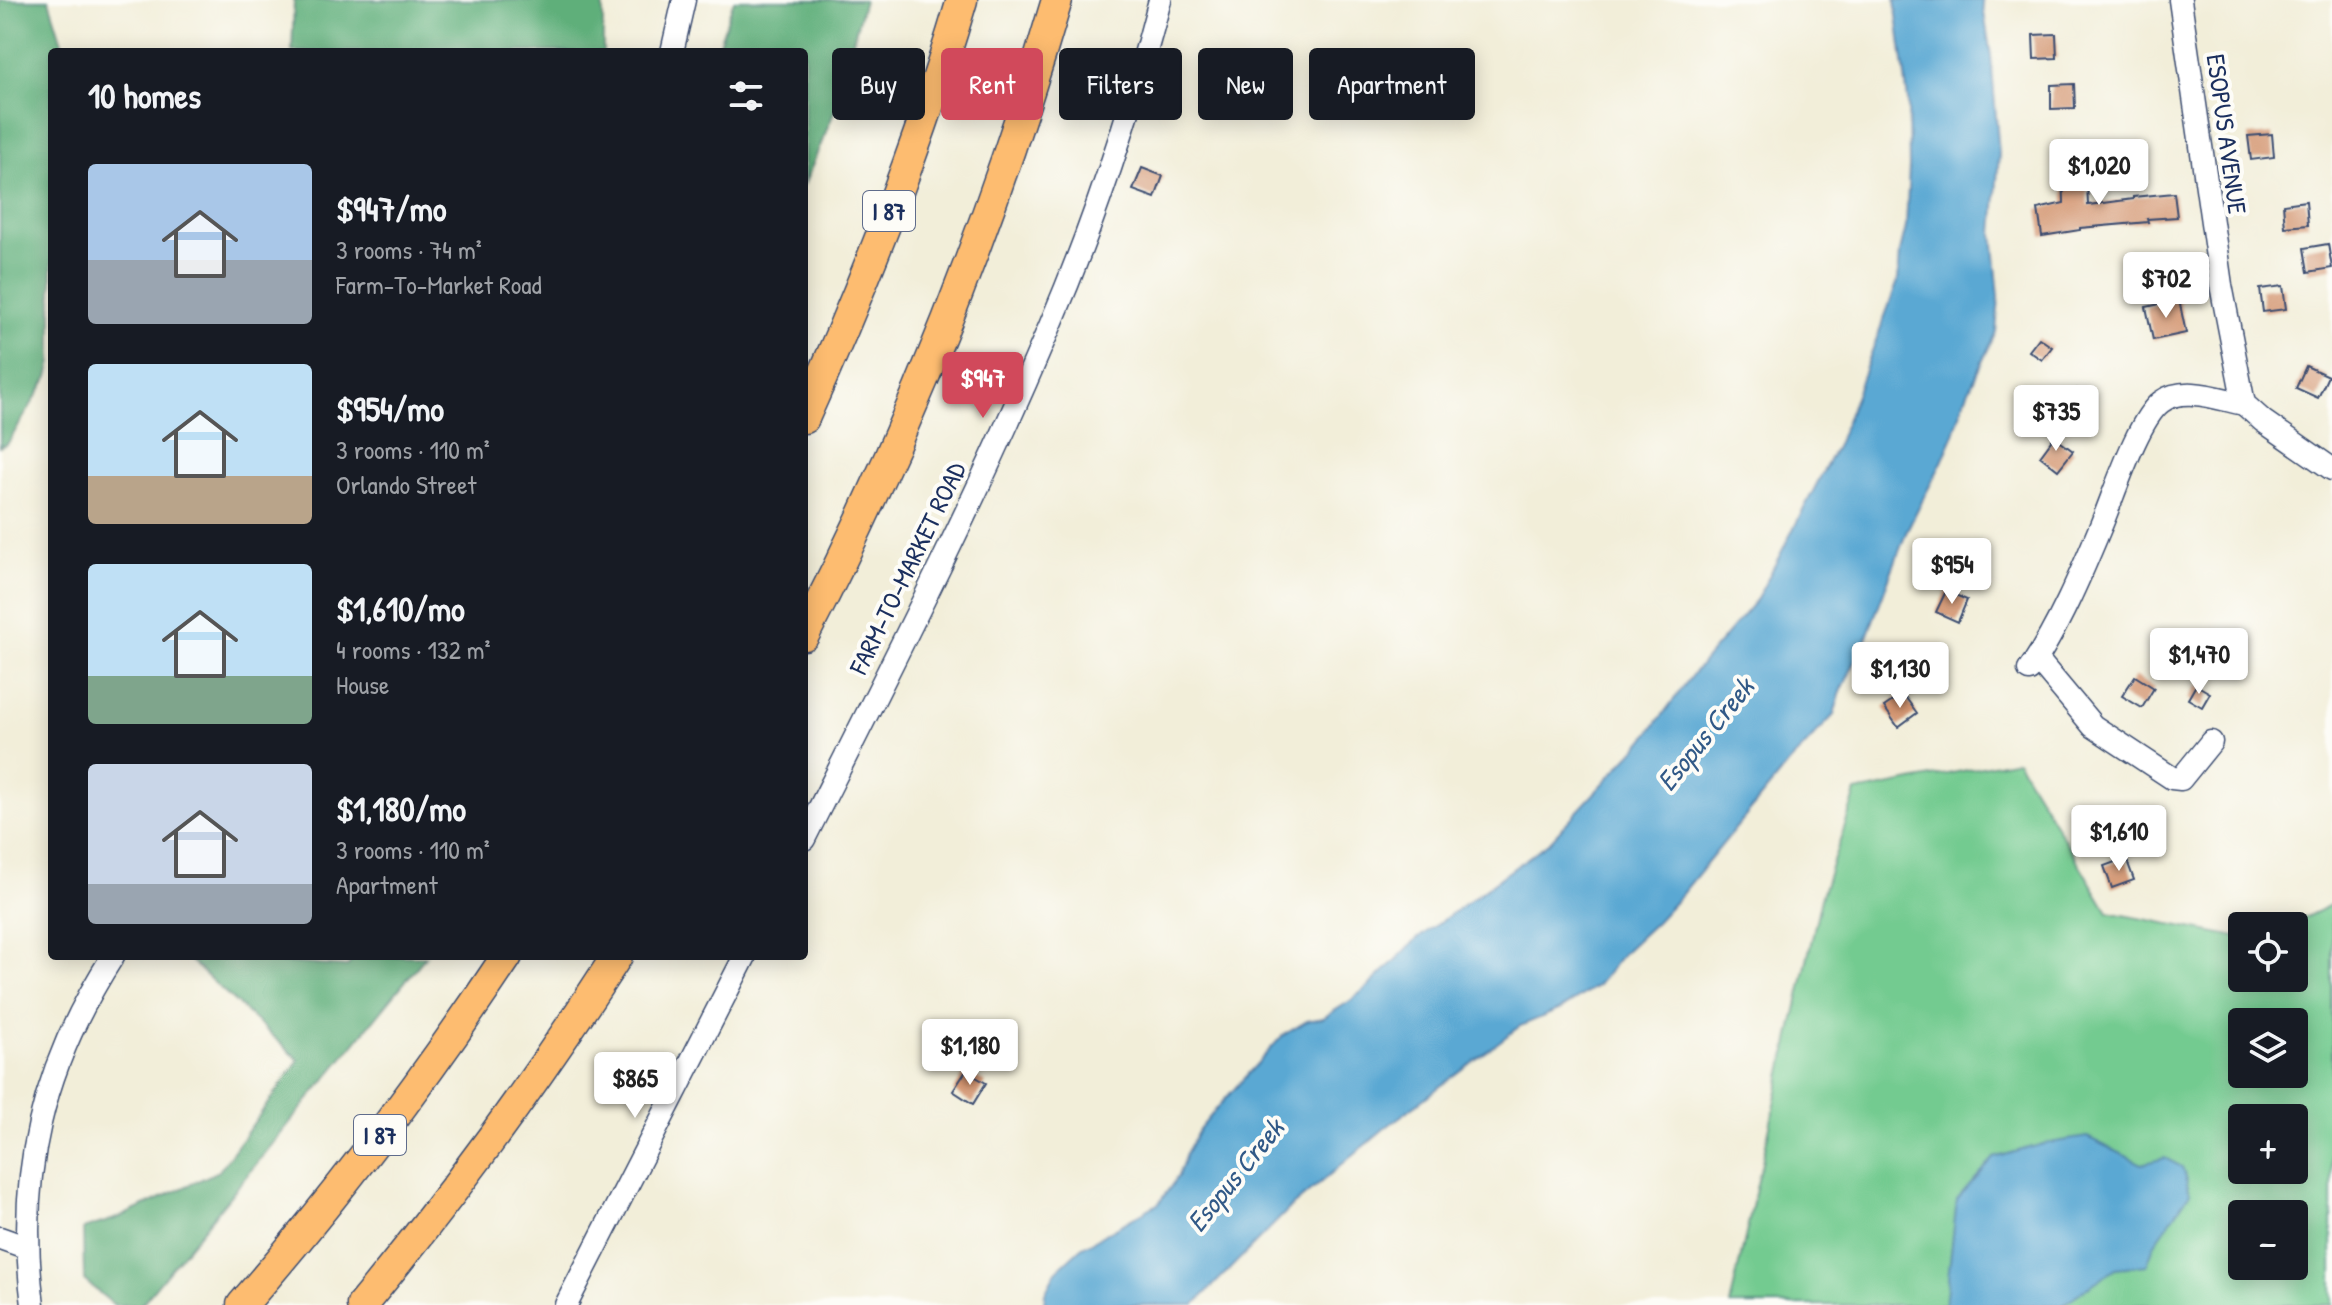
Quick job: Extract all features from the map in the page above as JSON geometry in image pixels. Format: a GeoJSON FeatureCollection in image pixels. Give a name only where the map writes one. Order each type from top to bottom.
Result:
{"type":"FeatureCollection","features":[{"type":"Feature","properties":{"kind":"highway","name":"I 87"},"geometry":{"type":"LineString","coordinates":[[808,409],[893,201],[962,0]]}},
{"type":"Feature","properties":{"kind":"highway"},"geometry":{"type":"LineString","coordinates":[[808,627],[877,482],[940,336],[996,190],[1057,0]]}},
{"type":"Feature","properties":{"kind":"highway","name":"I 87"},"geometry":{"type":"LineString","coordinates":[[242,1305],[396,1114],[504,960]]}},
{"type":"Feature","properties":{"kind":"highway"},"geometry":{"type":"LineString","coordinates":[[362,1305],[479,1156],[614,960]]}},
{"type":"Feature","properties":{"kind":"street"},"geometry":{"type":"LineString","coordinates":[[673,48],[684,0]]}},
{"type":"Feature","properties":{"kind":"street","name":"FARM-TO-MARKET ROAD"},"geometry":{"type":"LineString","coordinates":[[808,831],[948,553],[1050,326],[1099,200],[1160,0]]}},
{"type":"Feature","properties":{"kind":"street","name":"ESOPUS AVENUE"},"geometry":{"type":"LineString","coordinates":[[2180,0],[2221,285],[2244,404]]}},
{"type":"Feature","properties":{"kind":"street"},"geometry":{"type":"LineString","coordinates":[[2211,742],[2181,779],[2172,778],[2093,726],[2033,665],[2045,648],[2099,531],[2143,422],[2161,402],[2174,396],[2198,394],[2244,404],[2332,469]]}},
{"type":"Feature","properties":{"kind":"street"},"geometry":{"type":"LineString","coordinates":[[32,1305],[28,1248],[31,1172],[46,1096],[67,1039],[111,960]]}},
{"type":"Feature","properties":{"kind":"street"},"geometry":{"type":"LineString","coordinates":[[566,1305],[743,960]]}},
{"type":"Feature","properties":{"kind":"street"},"geometry":{"type":"LineString","coordinates":[[0,1238],[28,1248]]}},
{"type":"Feature","properties":{"kind":"green space"},"geometry":{"type":"Polygon","coordinates":[[[0,0],[49,0],[64,48],[48,48],[48,377],[8,443],[0,447],[0,0]]]}},
{"type":"Feature","properties":{"kind":"green space"},"geometry":{"type":"Polygon","coordinates":[[[294,0],[603,0],[603,48],[292,48],[294,0]]]}},
{"type":"Feature","properties":{"kind":"green space"},"geometry":{"type":"Polygon","coordinates":[[[734,0],[864,0],[851,48],[832,48],[832,117],[808,175],[808,48],[717,48],[734,0]]]}},
{"type":"Feature","properties":{"kind":"green space"},"geometry":{"type":"Polygon","coordinates":[[[2017,760],[2108,912],[2228,935],[2228,992],[2308,992],[2308,916],[2332,904],[2332,1305],[1730,1305],[1821,898],[1856,792],[2017,760]]]}},
{"type":"Feature","properties":{"kind":"green space"},"geometry":{"type":"Polygon","coordinates":[[[189,960],[263,960],[347,967],[352,960],[423,960],[141,1305],[114,1305],[84,1280],[83,1229],[118,1218],[219,1171],[299,1060],[189,960]]]}},
{"type":"Feature","properties":{"kind":"water","name":"Esopus Creek"},"geometry":{"type":"Polygon","coordinates":[[[1895,0],[1982,0],[1991,56],[1999,154],[1993,234],[1999,297],[1996,332],[1964,401],[1942,462],[1908,528],[1834,715],[1789,763],[1681,895],[1623,953],[1598,985],[1561,1009],[1520,1026],[1385,1128],[1289,1209],[1194,1305],[1044,1305],[1045,1293],[1056,1271],[1081,1248],[1159,1203],[1178,1176],[1199,1130],[1282,1036],[1307,1021],[1323,1018],[1350,1001],[1417,939],[1548,843],[1643,741],[1692,675],[1757,599],[1837,445],[1898,281],[1906,227],[1909,167],[1908,100],[1895,0]]]}},
{"type":"Feature","properties":{"kind":"water"},"geometry":{"type":"Polygon","coordinates":[[[2087,1137],[2142,1164],[2165,1158],[2182,1167],[2190,1193],[2155,1243],[2147,1265],[2116,1268],[2062,1305],[1945,1305],[1957,1200],[1994,1158],[2043,1144],[2087,1137]]]}},
{"type":"Feature","properties":{"kind":"building"},"geometry":{"type":"Polygon","coordinates":[[[2056,34],[2057,58],[2034,59],[2033,35],[2056,34]]]}},
{"type":"Feature","properties":{"kind":"building"},"geometry":{"type":"Polygon","coordinates":[[[2074,84],[2075,108],[2051,109],[2051,85],[2074,84]]]}},
{"type":"Feature","properties":{"kind":"building"},"geometry":{"type":"Polygon","coordinates":[[[2272,134],[2274,157],[2251,160],[2248,136],[2272,134]]]}},
{"type":"Feature","properties":{"kind":"building"},"geometry":{"type":"Polygon","coordinates":[[[2063,163],[2086,163],[2088,205],[2174,193],[2177,217],[2080,228],[2042,236],[2038,209],[2064,203],[2063,163]]]}},
{"type":"Feature","properties":{"kind":"building"},"geometry":{"type":"Polygon","coordinates":[[[1142,168],[1163,176],[1155,198],[1133,190],[1142,168]]]}},
{"type":"Feature","properties":{"kind":"building"},"geometry":{"type":"Polygon","coordinates":[[[2306,201],[2308,225],[2285,227],[2283,204],[2306,201]]]}},
{"type":"Feature","properties":{"kind":"building"},"geometry":{"type":"Polygon","coordinates":[[[2328,244],[2332,268],[2308,272],[2304,248],[2328,244]]]}},
{"type":"Feature","properties":{"kind":"building"},"geometry":{"type":"Polygon","coordinates":[[[2283,286],[2286,309],[2263,312],[2260,289],[2283,286]]]}},
{"type":"Feature","properties":{"kind":"building"},"geometry":{"type":"Polygon","coordinates":[[[2179,300],[2186,333],[2153,340],[2146,307],[2179,300]]]}},
{"type":"Feature","properties":{"kind":"building"},"geometry":{"type":"Polygon","coordinates":[[[2039,338],[2052,347],[2042,360],[2029,351],[2039,338]]]}},
{"type":"Feature","properties":{"kind":"building"},"geometry":{"type":"Polygon","coordinates":[[[2306,366],[2328,376],[2318,398],[2296,388],[2306,366]]]}},
{"type":"Feature","properties":{"kind":"building"},"geometry":{"type":"Polygon","coordinates":[[[2077,389],[2095,405],[2079,422],[2061,406],[2077,389]]]}},
{"type":"Feature","properties":{"kind":"building"},"geometry":{"type":"Polygon","coordinates":[[[2054,437],[2073,451],[2058,470],[2040,456],[2054,437]]]}},
{"type":"Feature","properties":{"kind":"building"},"geometry":{"type":"Polygon","coordinates":[[[1946,591],[1967,600],[1958,622],[1936,612],[1946,591]]]}},
{"type":"Feature","properties":{"kind":"building"},"geometry":{"type":"Polygon","coordinates":[[[2135,676],[2154,688],[2142,708],[2122,696],[2135,676]]]}},
{"type":"Feature","properties":{"kind":"building"},"geometry":{"type":"Polygon","coordinates":[[[2196,685],[2210,693],[2202,707],[2188,699],[2196,685]]]}},
{"type":"Feature","properties":{"kind":"building"},"geometry":{"type":"Polygon","coordinates":[[[1903,694],[1917,713],[1898,727],[1884,707],[1903,694]]]}},
{"type":"Feature","properties":{"kind":"building"},"geometry":{"type":"Polygon","coordinates":[[[2126,858],[2134,880],[2112,888],[2104,866],[2126,858]]]}},
{"type":"Feature","properties":{"kind":"building"},"geometry":{"type":"Polygon","coordinates":[[[966,1071],[986,1083],[973,1104],[953,1091],[966,1071]]]}}]}
